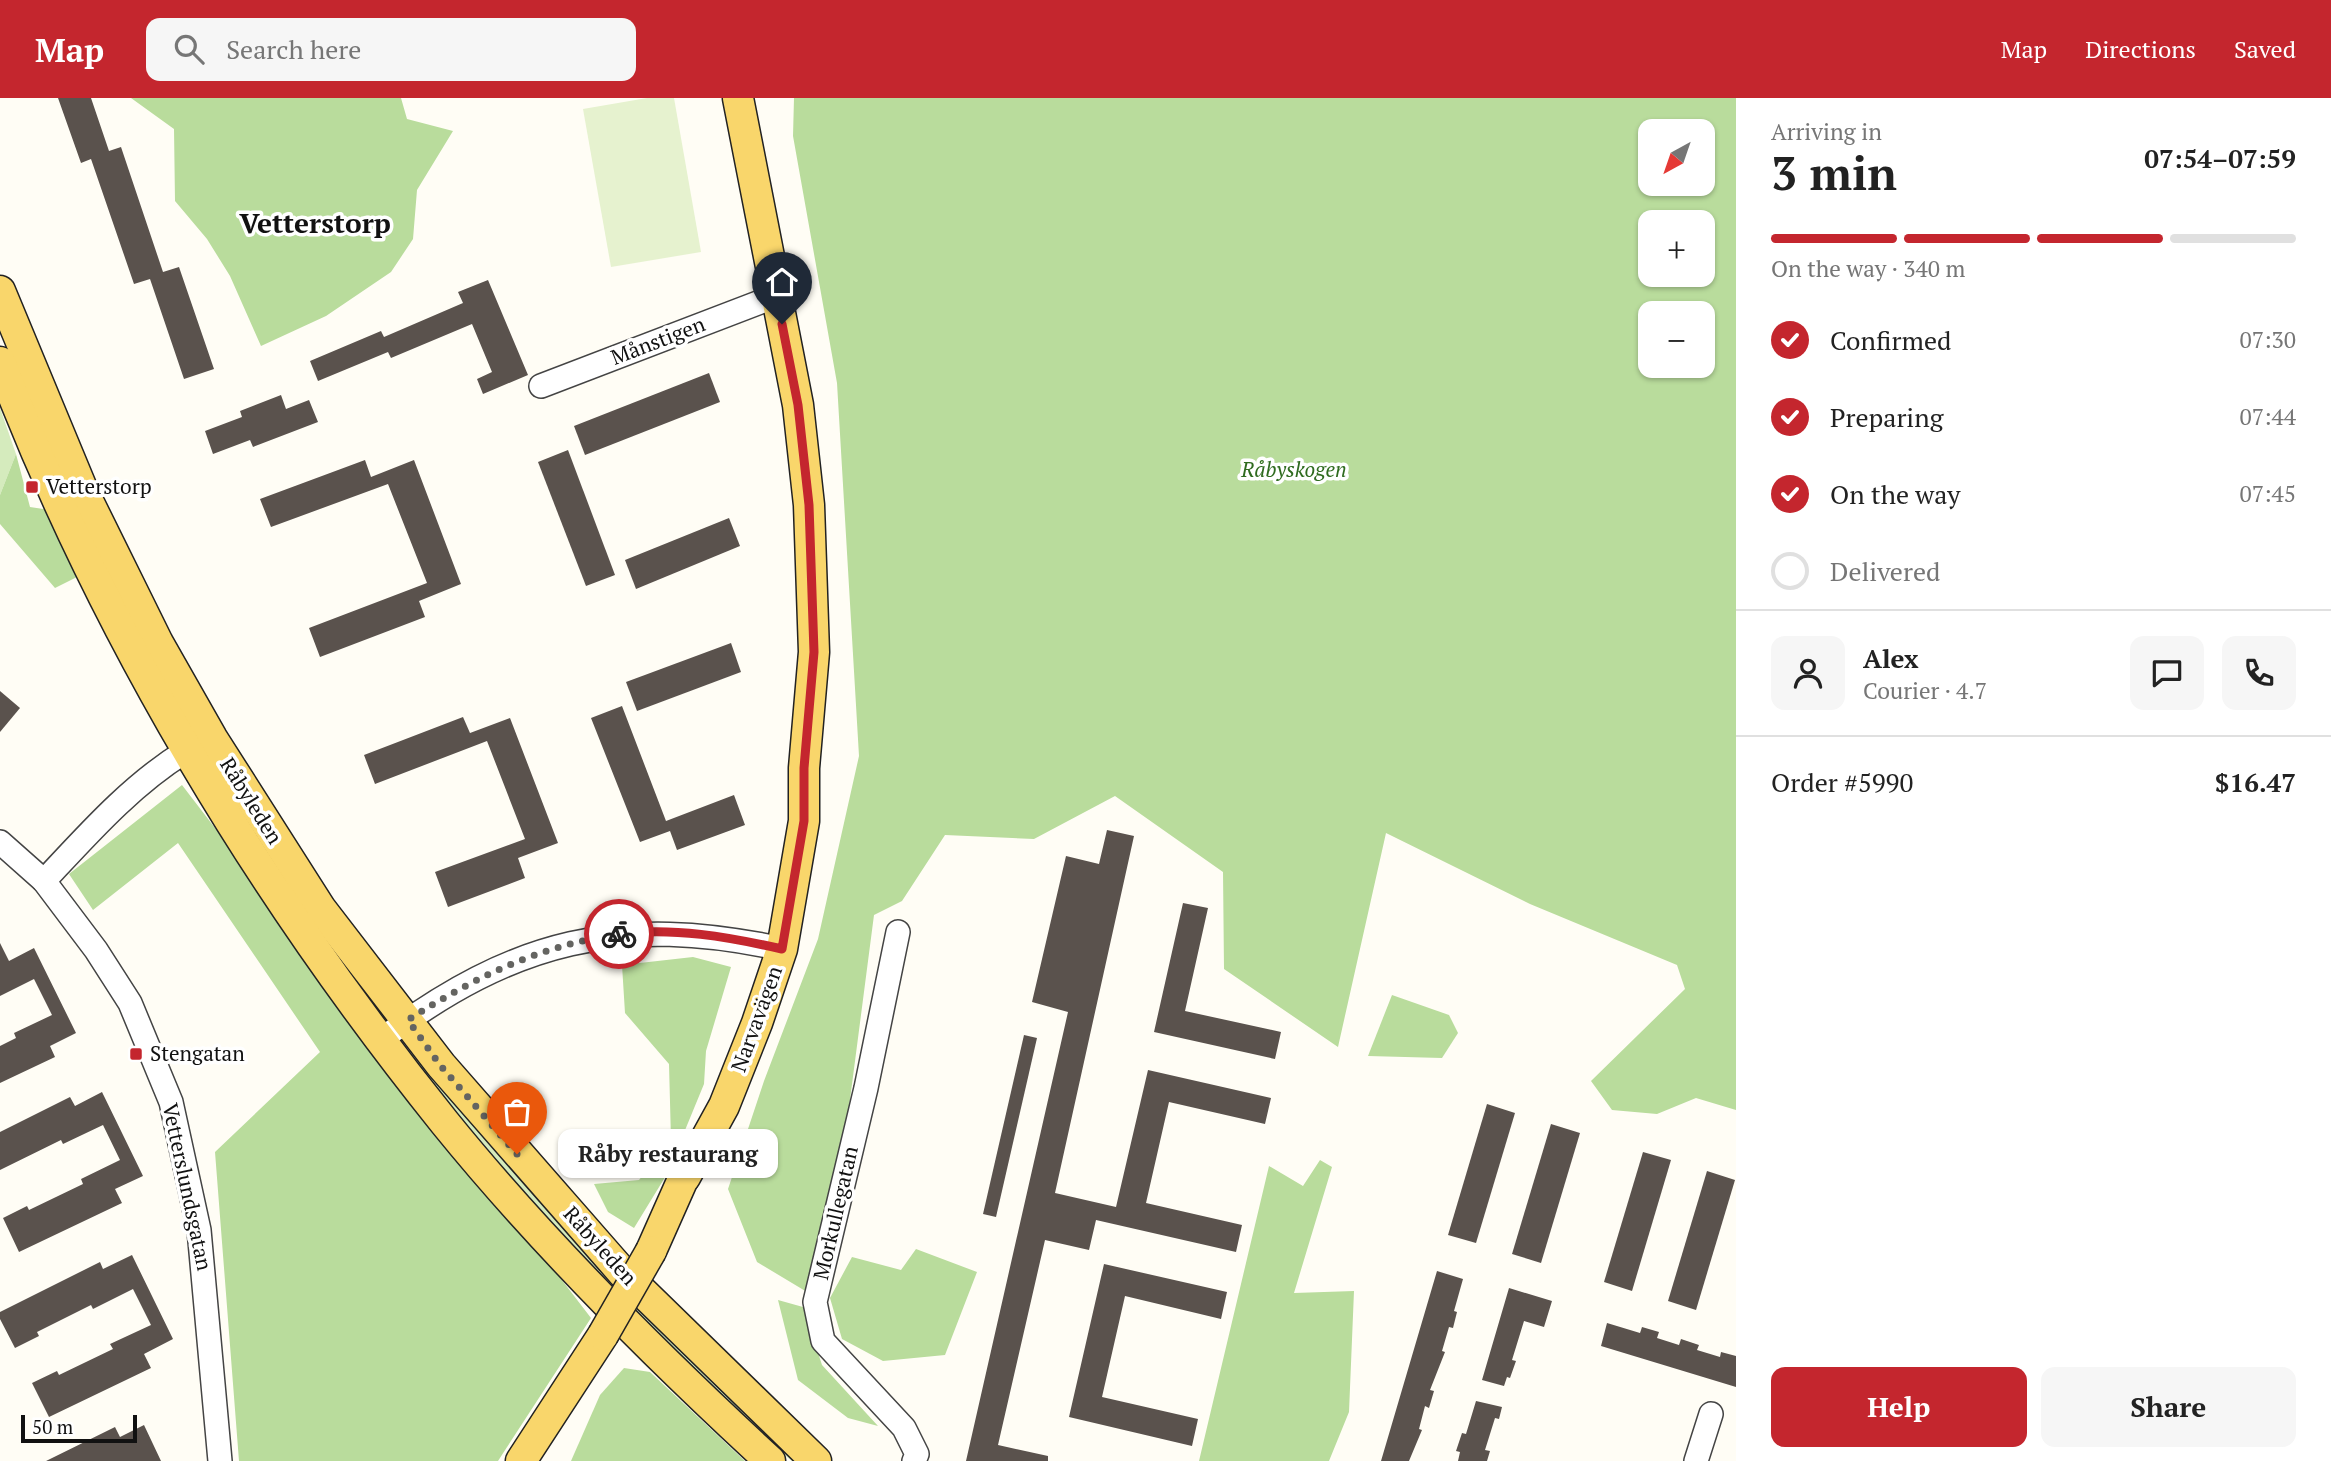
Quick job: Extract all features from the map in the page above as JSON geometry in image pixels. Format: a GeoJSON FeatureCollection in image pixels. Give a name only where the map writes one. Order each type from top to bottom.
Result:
{"type":"FeatureCollection","features":[{"type":"Feature","properties":{"kind":"main road","name":"Narvavägen"},"geometry":{"type":"LineString","coordinates":[[521,1461],[603,1335],[651,1251],[685,1177],[773,947],[790,820],[804,768],[814,652],[809,505],[798,405],[738,98]]}},
{"type":"Feature","properties":{"kind":"main road","name":"Råbyleden"},"geometry":{"type":"LineString","coordinates":[[0,291],[120,571],[199,745],[440,1065],[623,1273],[816,1461]]}},
{"type":"Feature","properties":{"kind":"main road","name":"Råbyleden"},"geometry":{"type":"LineString","coordinates":[[0,362],[22,420],[92,570],[199,745],[292,915],[446,1124],[570,1263],[714,1410],[770,1461]]}},
{"type":"Feature","properties":{"kind":"street","name":"Månstigen"},"geometry":{"type":"LineString","coordinates":[[541,386],[776,296]]}},
{"type":"Feature","properties":{"kind":"street"},"geometry":{"type":"LineString","coordinates":[[44,881],[106,816],[162,766],[199,745]]}},
{"type":"Feature","properties":{"kind":"street","name":"Vetterslundsgatan"},"geometry":{"type":"LineString","coordinates":[[0,842],[44,881],[96,950],[130,1003],[171,1102],[199,1230],[220,1461]]}},
{"type":"Feature","properties":{"kind":"street","name":"Morkullegatan"},"geometry":{"type":"LineString","coordinates":[[898,932],[815,1302],[823,1341],[904,1428],[917,1454],[914,1461]]}},
{"type":"Feature","properties":{"kind":"street"},"geometry":{"type":"LineString","coordinates":[[382,1039],[463,985],[513,961],[591,938],[624,933],[677,933],[726,937],[773,947]]}},
{"type":"Feature","properties":{"kind":"street"},"geometry":{"type":"LineString","coordinates":[[1696,1461],[1711,1414]]}},
{"type":"Feature","properties":{"kind":"green space"},"geometry":{"type":"Polygon","coordinates":[[[131,98],[401,98],[407,119],[453,131],[417,190],[413,239],[391,272],[326,316],[261,346],[230,276],[207,239],[175,201],[174,129],[131,98]]]}},
{"type":"Feature","properties":{"kind":"green space"},"geometry":{"type":"Polygon","coordinates":[[[647,98],[674,98],[701,252],[611,267],[583,109],[647,98]]]}},
{"type":"Feature","properties":{"kind":"green space","name":"Råbyskogen"},"geometry":{"type":"Polygon","coordinates":[[[794,98],[1736,98],[1736,1110],[1696,1098],[1657,1114],[1612,1110],[1591,1081],[1685,989],[1677,965],[1530,904],[1386,833],[1338,1047],[1224,969],[1223,872],[1115,796],[1034,839],[945,835],[902,901],[874,915],[845,1138],[807,1292],[757,1262],[728,1189],[764,1081],[818,939],[859,756],[837,383],[793,136],[794,98]]]}},
{"type":"Feature","properties":{"kind":"green space"},"geometry":{"type":"Polygon","coordinates":[[[0,408],[16,454],[0,495],[0,408]]]}},
{"type":"Feature","properties":{"kind":"green space"},"geometry":{"type":"Polygon","coordinates":[[[16,454],[30,507],[50,510],[81,575],[55,588],[0,524],[0,495],[16,454]]]}},
{"type":"Feature","properties":{"kind":"green space"},"geometry":{"type":"Polygon","coordinates":[[[182,785],[591,1318],[498,1461],[239,1461],[215,1152],[320,1052],[178,843],[93,910],[69,874],[182,785]]]}},
{"type":"Feature","properties":{"kind":"green space"},"geometry":{"type":"Polygon","coordinates":[[[693,957],[731,967],[706,1051],[704,1084],[667,1174],[634,1228],[608,1212],[594,1184],[639,1180],[671,1140],[669,1064],[625,1013],[622,965],[693,957]]]}},
{"type":"Feature","properties":{"kind":"green space"},"geometry":{"type":"Polygon","coordinates":[[[1392,995],[1449,1015],[1458,1033],[1442,1058],[1368,1056],[1392,995]]]}},
{"type":"Feature","properties":{"kind":"green space"},"geometry":{"type":"Polygon","coordinates":[[[416,1052],[807,1461],[792,1461],[734,1414],[694,1376],[501,1172],[408,1057],[416,1052]]]}},
{"type":"Feature","properties":{"kind":"green space"},"geometry":{"type":"Polygon","coordinates":[[[1320,1160],[1332,1167],[1294,1293],[1354,1291],[1349,1412],[1329,1461],[1199,1461],[1269,1166],[1303,1186],[1320,1160]]]}},
{"type":"Feature","properties":{"kind":"green space"},"geometry":{"type":"Polygon","coordinates":[[[916,1249],[977,1272],[945,1355],[883,1361],[842,1339],[830,1298],[852,1257],[901,1270],[916,1249]]]}},
{"type":"Feature","properties":{"kind":"green space"},"geometry":{"type":"Polygon","coordinates":[[[778,1300],[803,1307],[822,1365],[878,1426],[848,1418],[798,1380],[778,1300]]]}},
{"type":"Feature","properties":{"kind":"green space"},"geometry":{"type":"Polygon","coordinates":[[[624,1368],[650,1372],[745,1461],[571,1461],[600,1395],[624,1368]]]}},
{"type":"Feature","properties":{"kind":"building"},"geometry":{"type":"Polygon","coordinates":[[[58,98],[91,98],[109,151],[121,147],[163,272],[179,267],[214,369],[184,379],[150,279],[134,284],[91,159],[81,163],[58,98]]]}},
{"type":"Feature","properties":{"kind":"building"},"geometry":{"type":"Polygon","coordinates":[[[488,280],[528,375],[483,394],[477,379],[492,372],[472,324],[391,358],[388,352],[318,381],[310,361],[381,331],[384,337],[463,303],[458,292],[488,280]]]}},
{"type":"Feature","properties":{"kind":"building"},"geometry":{"type":"Polygon","coordinates":[[[709,373],[720,402],[585,455],[574,426],[709,373]]]}},
{"type":"Feature","properties":{"kind":"building"},"geometry":{"type":"Polygon","coordinates":[[[281,395],[286,409],[309,400],[318,422],[253,447],[250,440],[213,454],[205,431],[242,417],[240,411],[281,395]]]}},
{"type":"Feature","properties":{"kind":"building"},"geometry":{"type":"Polygon","coordinates":[[[568,450],[615,575],[586,586],[538,462],[568,450]]]}},
{"type":"Feature","properties":{"kind":"building"},"geometry":{"type":"Polygon","coordinates":[[[365,460],[371,477],[414,460],[461,584],[419,601],[425,617],[320,657],[309,628],[427,583],[388,484],[271,527],[260,499],[365,460]]]}},
{"type":"Feature","properties":{"kind":"building"},"geometry":{"type":"Polygon","coordinates":[[[729,518],[740,546],[636,589],[625,560],[729,518]]]}},
{"type":"Feature","properties":{"kind":"building"},"geometry":{"type":"Polygon","coordinates":[[[731,643],[741,672],[637,711],[626,682],[731,643]]]}},
{"type":"Feature","properties":{"kind":"building"},"geometry":{"type":"Polygon","coordinates":[[[0,691],[20,708],[0,732],[0,691]]]}},
{"type":"Feature","properties":{"kind":"building"},"geometry":{"type":"Polygon","coordinates":[[[622,706],[666,821],[734,795],[745,825],[677,850],[670,831],[640,842],[591,718],[622,706]]]}},
{"type":"Feature","properties":{"kind":"building"},"geometry":{"type":"Polygon","coordinates":[[[463,717],[470,733],[510,718],[558,843],[518,858],[525,878],[448,907],[435,872],[525,839],[487,741],[375,784],[364,755],[463,717]]]}},
{"type":"Feature","properties":{"kind":"building"},"geometry":{"type":"Polygon","coordinates":[[[1107,830],[1134,836],[1055,1193],[1116,1207],[1148,1070],[1271,1098],[1265,1124],[1169,1102],[1146,1203],[1242,1225],[1236,1252],[1096,1220],[1089,1250],[1045,1240],[998,1445],[1048,1456],[1048,1461],[966,1461],[1068,1012],[1032,1002],[1066,856],[1099,864],[1107,830]]]}},
{"type":"Feature","properties":{"kind":"building"},"geometry":{"type":"Polygon","coordinates":[[[1183,903],[1208,908],[1185,1011],[1281,1032],[1275,1059],[1154,1032],[1183,903]]]}},
{"type":"Feature","properties":{"kind":"building"},"geometry":{"type":"Polygon","coordinates":[[[0,943],[9,961],[34,948],[76,1033],[50,1046],[55,1057],[0,1083],[0,1046],[16,1038],[14,1033],[52,1015],[34,979],[0,996],[0,943]]]}},
{"type":"Feature","properties":{"kind":"building"},"geometry":{"type":"Polygon","coordinates":[[[1024,1035],[1037,1038],[996,1217],[983,1214],[1024,1035]]]}},
{"type":"Feature","properties":{"kind":"building"},"geometry":{"type":"Polygon","coordinates":[[[102,1092],[143,1176],[115,1189],[122,1203],[19,1252],[3,1218],[27,1206],[29,1210],[83,1184],[81,1179],[120,1160],[103,1125],[63,1144],[61,1140],[0,1170],[0,1132],[70,1097],[75,1106],[102,1092]]]}},
{"type":"Feature","properties":{"kind":"building"},"geometry":{"type":"Polygon","coordinates":[[[1487,1104],[1515,1113],[1476,1243],[1448,1235],[1487,1104]]]}},
{"type":"Feature","properties":{"kind":"building"},"geometry":{"type":"Polygon","coordinates":[[[1551,1124],[1580,1133],[1541,1263],[1512,1254],[1551,1124]]]}},
{"type":"Feature","properties":{"kind":"building"},"geometry":{"type":"Polygon","coordinates":[[[1643,1152],[1671,1160],[1632,1291],[1604,1282],[1643,1152]]]}},
{"type":"Feature","properties":{"kind":"building"},"geometry":{"type":"Polygon","coordinates":[[[1707,1171],[1735,1180],[1696,1310],[1668,1301],[1707,1171]]]}},
{"type":"Feature","properties":{"kind":"building"},"geometry":{"type":"Polygon","coordinates":[[[132,1255],[173,1339],[144,1354],[151,1368],[49,1417],[32,1383],[57,1371],[59,1375],[113,1349],[110,1344],[151,1325],[133,1289],[93,1309],[91,1305],[37,1332],[39,1336],[15,1348],[0,1319],[0,1312],[100,1262],[103,1269],[132,1255]]]}},
{"type":"Feature","properties":{"kind":"building"},"geometry":{"type":"Polygon","coordinates":[[[1104,1264],[1227,1292],[1221,1319],[1125,1296],[1102,1397],[1198,1419],[1192,1446],[1069,1417],[1104,1264]]]}},
{"type":"Feature","properties":{"kind":"building"},"geometry":{"type":"Polygon","coordinates":[[[1437,1271],[1463,1279],[1454,1311],[1457,1312],[1453,1328],[1449,1327],[1442,1351],[1445,1352],[1430,1390],[1434,1391],[1429,1408],[1425,1406],[1419,1429],[1422,1430],[1409,1461],[1381,1461],[1437,1271]]]}},
{"type":"Feature","properties":{"kind":"building"},"geometry":{"type":"Polygon","coordinates":[[[1509,1288],[1552,1301],[1544,1327],[1524,1321],[1512,1360],[1516,1361],[1504,1386],[1482,1380],[1509,1288]]]}},
{"type":"Feature","properties":{"kind":"building"},"geometry":{"type":"Polygon","coordinates":[[[1607,1323],[1640,1333],[1642,1327],[1659,1332],[1657,1338],[1679,1345],[1681,1339],[1699,1345],[1697,1350],[1720,1357],[1721,1352],[1736,1356],[1736,1387],[1601,1346],[1607,1323]]]}},
{"type":"Feature","properties":{"kind":"building"},"geometry":{"type":"Polygon","coordinates":[[[1476,1401],[1502,1407],[1499,1419],[1495,1418],[1485,1450],[1490,1451],[1487,1461],[1458,1461],[1460,1452],[1456,1451],[1462,1433],[1466,1434],[1476,1401]]]}},
{"type":"Feature","properties":{"kind":"building"},"geometry":{"type":"Polygon","coordinates":[[[144,1425],[161,1461],[46,1461],[115,1427],[120,1437],[144,1425]]]}},
{"type":"Feature","properties":{"kind":"way so far"},"geometry":{"type":"LineString","coordinates":[[517,1154],[440,1065],[408,1020],[463,985],[513,961],[591,938],[619,934]]}},
{"type":"Feature","properties":{"kind":"place","name":"Vetterstorp"},"geometry":{"type":"Point","coordinates":[32,487]}},
{"type":"Feature","properties":{"kind":"place","name":"Stengatan"},"geometry":{"type":"Point","coordinates":[136,1054]}},
{"type":"Feature","properties":{"kind":"place","name":"Råby restaurang"},"geometry":{"type":"Point","coordinates":[517,1154]}},
{"type":"Feature","properties":{"kind":"district","name":"Vetterstorp"},"geometry":{"type":"Point","coordinates":[315,223]}},
{"type":"Feature","properties":{"kind":"route"},"geometry":{"type":"LineString","coordinates":[[619,934],[677,933],[726,937],[782,949],[804,821],[804,768],[814,652],[809,505],[798,405],[782,324]]}}]}
